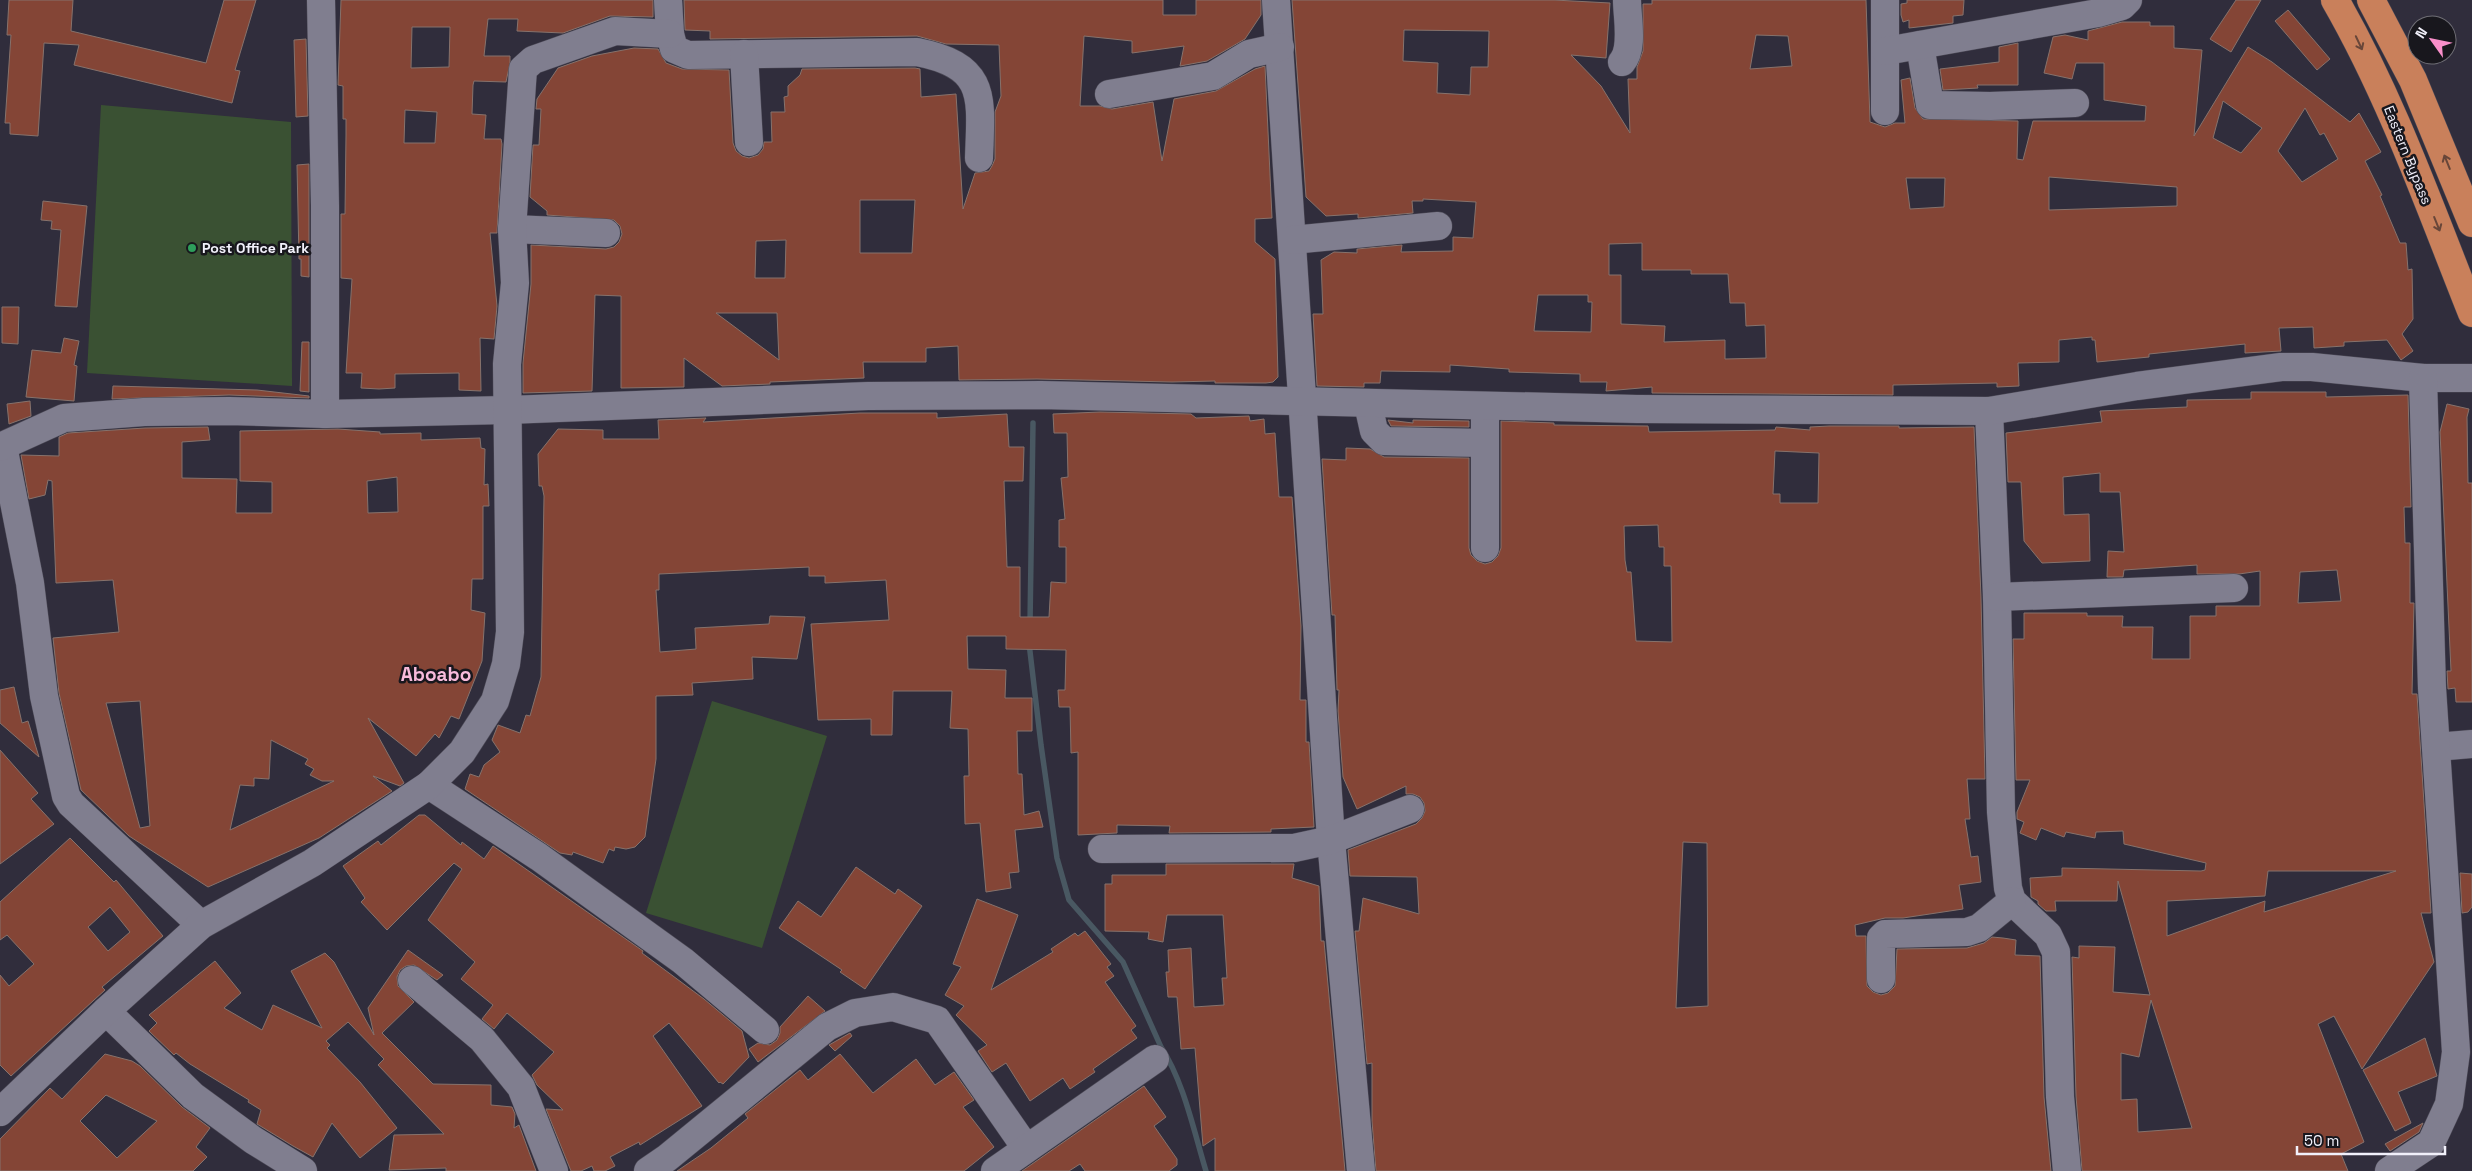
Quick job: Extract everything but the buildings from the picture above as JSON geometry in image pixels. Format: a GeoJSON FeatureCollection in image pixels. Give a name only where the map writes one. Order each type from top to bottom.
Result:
{"type":"FeatureCollection","features":[{"type":"Feature","properties":{"kind":"highway","name":"Eastern Bypass"},"geometry":{"type":"LineString","coordinates":[[2335,0],[2352,30],[2397,124],[2472,313]]}},
{"type":"Feature","properties":{"kind":"highway"},"geometry":{"type":"LineString","coordinates":[[2371,0],[2414,80],[2472,223]]}},
{"type":"Feature","properties":{"kind":"street"},"geometry":{"type":"LineString","coordinates":[[321,0],[325,206],[325,414]]}},
{"type":"Feature","properties":{"kind":"street"},"geometry":{"type":"LineString","coordinates":[[668,0],[670,34],[674,49],[688,55],[917,52],[940,56],[970,76],[977,92],[981,103],[979,158]]}},
{"type":"Feature","properties":{"kind":"street"},"geometry":{"type":"LineString","coordinates":[[1276,0],[1304,402],[1331,840],[1361,1171]]}},
{"type":"Feature","properties":{"kind":"street"},"geometry":{"type":"LineString","coordinates":[[1622,62],[1625,58],[1628,44],[1627,0]]}},
{"type":"Feature","properties":{"kind":"street"},"geometry":{"type":"LineString","coordinates":[[1885,0],[1885,110]]}},
{"type":"Feature","properties":{"kind":"street"},"geometry":{"type":"LineString","coordinates":[[1886,51],[2098,13],[2122,6],[2128,0]]}},
{"type":"Feature","properties":{"kind":"street"},"geometry":{"type":"LineString","coordinates":[[0,1112],[106,1011],[201,925],[312,863],[429,785],[462,752],[495,702],[506,664],[510,632],[506,410],[507,364],[515,283],[512,229],[523,69],[533,60],[615,31],[670,34]]}},
{"type":"Feature","properties":{"kind":"street"},"geometry":{"type":"LineString","coordinates":[[1920,45],[1930,105],[1990,106],[2075,103]]}},
{"type":"Feature","properties":{"kind":"street"},"geometry":{"type":"LineString","coordinates":[[1109,94],[1214,76],[1249,54],[1280,47]]}},
{"type":"Feature","properties":{"kind":"street"},"geometry":{"type":"LineString","coordinates":[[744,54],[749,142]]}},
{"type":"Feature","properties":{"kind":"street"},"geometry":{"type":"LineString","coordinates":[[1292,240],[1438,226]]}},
{"type":"Feature","properties":{"kind":"street"},"geometry":{"type":"LineString","coordinates":[[512,229],[606,233]]}},
{"type":"Feature","properties":{"kind":"street"},"geometry":{"type":"LineString","coordinates":[[201,925],[72,804],[66,796],[44,696],[30,583],[1,446],[64,418],[144,412],[210,411],[325,414],[506,410],[877,396],[1040,395],[1485,406],[1989,411],[2137,386],[2281,367],[2312,367],[2423,378],[2472,378]]}},
{"type":"Feature","properties":{"kind":"street"},"geometry":{"type":"LineString","coordinates":[[2388,1171],[2430,1143],[2449,1104],[2456,1052],[2436,747],[2423,378]]}},
{"type":"Feature","properties":{"kind":"street"},"geometry":{"type":"LineString","coordinates":[[1368,404],[1374,431],[1384,440],[1484,443]]}},
{"type":"Feature","properties":{"kind":"street"},"geometry":{"type":"LineString","coordinates":[[1485,406],[1485,548]]}},
{"type":"Feature","properties":{"kind":"street"},"geometry":{"type":"LineString","coordinates":[[1989,411],[1997,597],[2001,812],[2008,888],[2012,901],[2048,935],[2056,952],[2060,1097],[2067,1171]]}},
{"type":"Feature","properties":{"kind":"street"},"geometry":{"type":"LineString","coordinates":[[1997,597],[2234,588]]}},
{"type":"Feature","properties":{"kind":"street"},"geometry":{"type":"LineString","coordinates":[[2436,747],[2472,744]]}},
{"type":"Feature","properties":{"kind":"street"},"geometry":{"type":"LineString","coordinates":[[429,785],[539,856],[683,961],[765,1030]]}},
{"type":"Feature","properties":{"kind":"street"},"geometry":{"type":"LineString","coordinates":[[1102,849],[1294,848],[1331,840],[1410,809]]}},
{"type":"Feature","properties":{"kind":"street"},"geometry":{"type":"LineString","coordinates":[[1881,979],[1881,938],[1885,934],[1967,932],[1979,928],[2012,901]]}},
{"type":"Feature","properties":{"kind":"street"},"geometry":{"type":"LineString","coordinates":[[412,980],[482,1039],[520,1087],[554,1171]]}},
{"type":"Feature","properties":{"kind":"street"},"geometry":{"type":"LineString","coordinates":[[648,1171],[667,1158],[827,1027],[854,1012],[893,1007],[938,1020],[1026,1148]]}},
{"type":"Feature","properties":{"kind":"street"},"geometry":{"type":"LineString","coordinates":[[106,1011],[193,1096],[253,1140],[304,1171]]}},
{"type":"Feature","properties":{"kind":"street"},"geometry":{"type":"LineString","coordinates":[[995,1171],[1155,1059]]}},
{"type":"Feature","properties":{"kind":"green space","name":"Post Office Park"},"geometry":{"type":"Polygon","coordinates":[[[101,105],[291,122],[292,386],[87,373],[101,105]]]}},
{"type":"Feature","properties":{"kind":"green space"},"geometry":{"type":"Polygon","coordinates":[[[712,701],[827,736],[762,948],[646,913],[712,701]]]}},
{"type":"Feature","properties":{"kind":"waterway"},"geometry":{"type":"LineString","coordinates":[[1030,624],[1033,423]]}},
{"type":"Feature","properties":{"kind":"waterway"},"geometry":{"type":"LineString","coordinates":[[1029,643],[1057,858],[1069,900],[1123,962],[1182,1091],[1206,1171]]}},
{"type":"Feature","properties":{"kind":"place","name":"Post Office Park"},"geometry":{"type":"Point","coordinates":[192,248]}},
{"type":"Feature","properties":{"kind":"district","name":"Aboabo"},"geometry":{"type":"Point","coordinates":[436,674]}}]}
